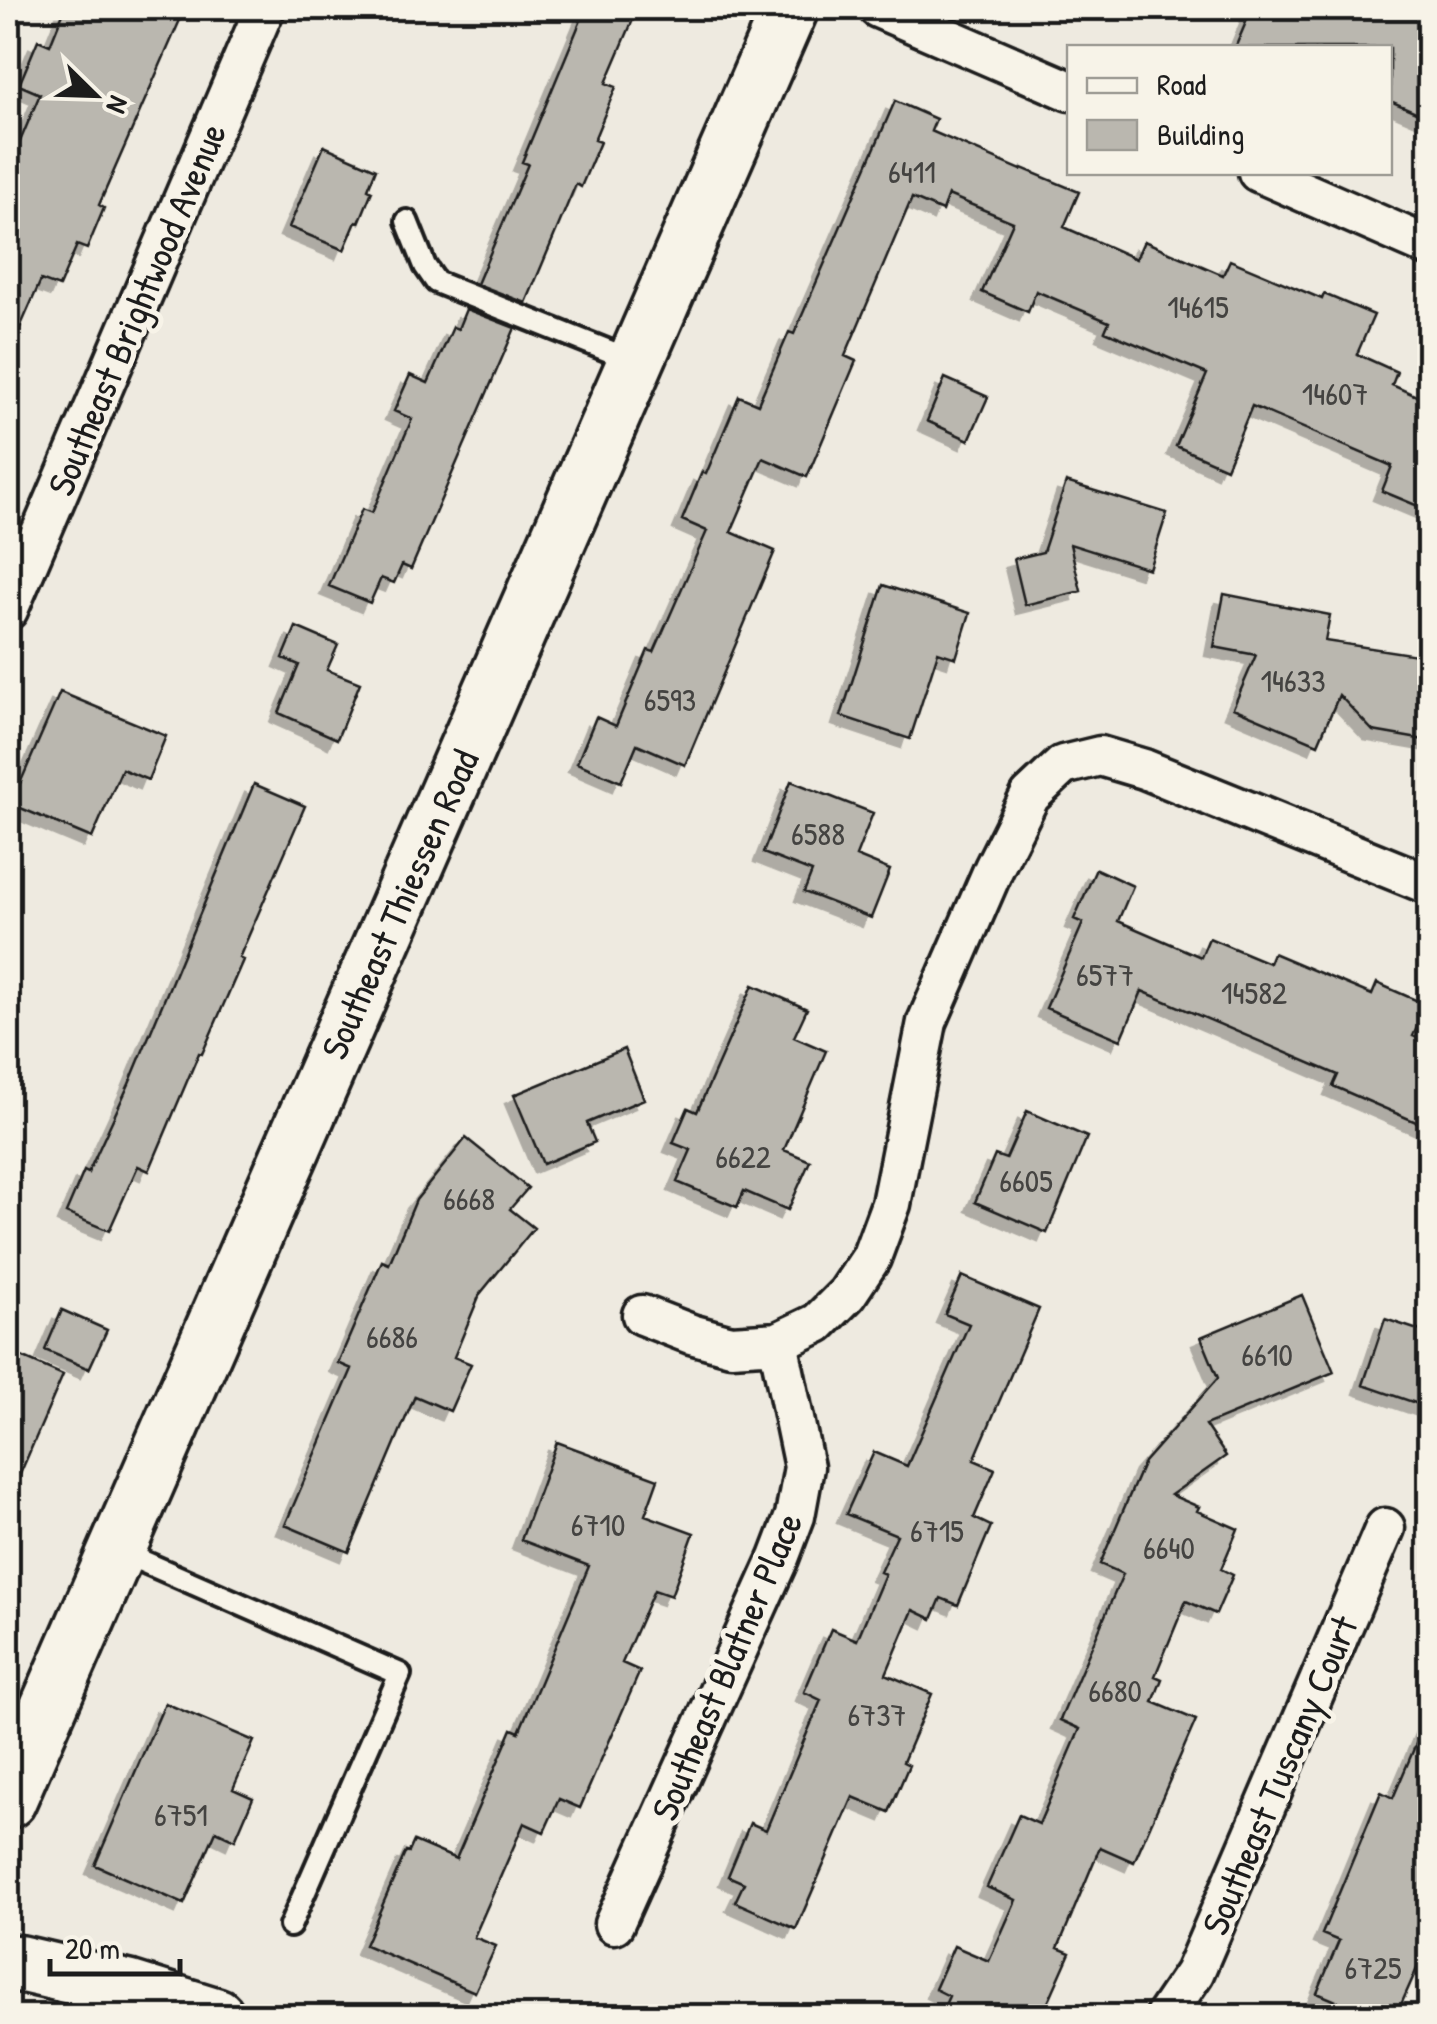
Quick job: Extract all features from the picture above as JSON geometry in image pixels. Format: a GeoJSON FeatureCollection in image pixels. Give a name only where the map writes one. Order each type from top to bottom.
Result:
{"type":"FeatureCollection","features":[{"type":"Feature","properties":{"kind":"main road","name":"Southeast Thiessen Road"},"geometry":{"type":"LineString","coordinates":[[9,1792],[790,8]]}},
{"type":"Feature","properties":{"kind":"main road"},"geometry":{"type":"LineString","coordinates":[[8,1963],[129,1989],[216,2016]]}},
{"type":"Feature","properties":{"kind":"street","name":"Southeast Brightwood Avenue"},"geometry":{"type":"LineString","coordinates":[[8,610],[265,8]]}},
{"type":"Feature","properties":{"kind":"street"},"geometry":{"type":"LineString","coordinates":[[878,8],[1067,89]]}},
{"type":"Feature","properties":{"kind":"street"},"geometry":{"type":"LineString","coordinates":[[1265,175],[1430,247]]}},
{"type":"Feature","properties":{"kind":"street"},"geometry":{"type":"LineString","coordinates":[[642,1315],[731,1345],[778,1342],[818,1323],[847,1294],[872,1258],[891,1204],[927,1022],[1030,796],[1064,765],[1100,756],[1144,769],[1430,884]]}},
{"type":"Feature","properties":{"kind":"street","name":"Southeast Blatner Place"},"geometry":{"type":"LineString","coordinates":[[614,1924],[795,1516],[804,1467],[778,1342]]}},
{"type":"Feature","properties":{"kind":"street","name":"Southeast Tuscany Court"},"geometry":{"type":"LineString","coordinates":[[1165,2016],[1194,1973],[1385,1528]]}},
{"type":"Feature","properties":{"kind":"lane"},"geometry":{"type":"LineString","coordinates":[[406,221],[436,282],[636,362]]}},
{"type":"Feature","properties":{"kind":"lane"},"geometry":{"type":"LineString","coordinates":[[117,1550],[400,1674],[290,1926]]}},
{"type":"Feature","properties":{"kind":"building"},"geometry":{"type":"Polygon","coordinates":[[[65,8],[150,8],[180,20],[99,205],[104,208],[87,249],[77,245],[59,287],[41,280],[8,355],[8,170],[40,94],[19,85],[38,40],[50,45],[65,8]]]}},
{"type":"Feature","properties":{"kind":"building"},"geometry":{"type":"Polygon","coordinates":[[[586,8],[638,8],[606,83],[616,87],[594,140],[600,142],[581,187],[576,184],[526,303],[477,284],[528,164],[522,162],[586,8]]]}},
{"type":"Feature","properties":{"kind":"building"},"geometry":{"type":"Polygon","coordinates":[[[1252,8],[1404,8],[1430,19],[1430,118],[1392,102],[1392,45],[1236,45],[1252,8]]]}},
{"type":"Feature","properties":{"kind":"building"},"geometry":{"type":"Polygon","coordinates":[[[895,101],[936,119],[931,131],[1079,192],[1064,227],[1136,259],[1144,241],[1223,275],[1230,260],[1322,299],[1324,294],[1374,315],[1357,354],[1397,372],[1392,385],[1421,398],[1430,378],[1430,511],[1382,491],[1392,466],[1252,406],[1226,468],[1176,446],[1207,374],[1105,331],[1109,322],[1036,291],[1028,312],[982,292],[1013,222],[948,195],[942,211],[912,198],[845,356],[856,361],[807,477],[763,458],[731,532],[775,551],[685,765],[637,744],[621,782],[577,763],[596,717],[616,726],[648,650],[654,652],[707,531],[682,520],[702,472],[706,474],[739,396],[758,404],[789,332],[794,334],[895,101]]]}},
{"type":"Feature","properties":{"kind":"building"},"geometry":{"type":"Polygon","coordinates":[[[324,146],[376,169],[368,189],[372,191],[344,250],[289,227],[324,146]]]}},
{"type":"Feature","properties":{"kind":"building"},"geometry":{"type":"Polygon","coordinates":[[[466,309],[515,328],[411,569],[402,565],[394,583],[381,578],[370,603],[329,586],[362,509],[372,513],[412,419],[394,411],[410,375],[428,383],[453,327],[458,329],[466,309]]]}},
{"type":"Feature","properties":{"kind":"building"},"geometry":{"type":"Polygon","coordinates":[[[945,378],[988,397],[969,440],[927,421],[945,378]]]}},
{"type":"Feature","properties":{"kind":"building"},"geometry":{"type":"Polygon","coordinates":[[[1066,482],[1167,513],[1149,569],[1070,544],[1081,591],[1025,605],[1014,559],[1043,552],[1066,482]]]}},
{"type":"Feature","properties":{"kind":"building"},"geometry":{"type":"Polygon","coordinates":[[[883,585],[970,613],[956,658],[938,652],[910,739],[841,716],[883,585]]]}},
{"type":"Feature","properties":{"kind":"building"},"geometry":{"type":"Polygon","coordinates":[[[1224,594],[1330,615],[1325,641],[1430,657],[1430,741],[1373,731],[1339,695],[1318,744],[1233,708],[1256,655],[1214,647],[1224,594]]]}},
{"type":"Feature","properties":{"kind":"building"},"geometry":{"type":"Polygon","coordinates":[[[296,627],[338,645],[327,670],[360,683],[337,739],[279,713],[299,665],[283,658],[296,627]]]}},
{"type":"Feature","properties":{"kind":"building"},"geometry":{"type":"Polygon","coordinates":[[[60,692],[166,736],[148,780],[122,769],[92,838],[11,804],[60,692]]]}},
{"type":"Feature","properties":{"kind":"building"},"geometry":{"type":"Polygon","coordinates":[[[791,781],[873,813],[856,856],[890,870],[871,918],[804,892],[812,872],[763,853],[791,781]]]}},
{"type":"Feature","properties":{"kind":"building"},"geometry":{"type":"Polygon","coordinates":[[[254,784],[305,806],[239,958],[243,960],[149,1171],[138,1166],[109,1231],[66,1213],[129,1084],[254,784]]]}},
{"type":"Feature","properties":{"kind":"building"},"geometry":{"type":"Polygon","coordinates":[[[1096,869],[1133,886],[1118,921],[1201,957],[1209,938],[1269,963],[1273,953],[1372,995],[1377,983],[1427,1005],[1413,1036],[1430,1043],[1430,1128],[1333,1086],[1338,1075],[1142,991],[1121,1040],[1046,1008],[1083,923],[1074,919],[1096,869]]]}},
{"type":"Feature","properties":{"kind":"building"},"geometry":{"type":"Polygon","coordinates":[[[753,985],[807,1009],[794,1037],[826,1051],[784,1150],[810,1161],[788,1210],[744,1191],[737,1207],[677,1182],[691,1150],[673,1143],[688,1108],[697,1112],[753,985]]]}},
{"type":"Feature","properties":{"kind":"building"},"geometry":{"type":"Polygon","coordinates":[[[624,1049],[644,1099],[587,1123],[595,1142],[543,1164],[514,1095],[624,1049]]]}},
{"type":"Feature","properties":{"kind":"building"},"geometry":{"type":"Polygon","coordinates":[[[1027,1111],[1087,1137],[1047,1233],[975,1202],[995,1155],[1006,1159],[1027,1111]]]}},
{"type":"Feature","properties":{"kind":"building"},"geometry":{"type":"Polygon","coordinates":[[[466,1138],[528,1188],[510,1209],[534,1228],[480,1294],[454,1357],[471,1364],[450,1411],[415,1396],[349,1552],[285,1525],[352,1369],[338,1363],[382,1261],[389,1264],[416,1200],[466,1138]]]}},
{"type":"Feature","properties":{"kind":"building"},"geometry":{"type":"Polygon","coordinates":[[[962,1276],[1039,1309],[974,1460],[995,1469],[974,1518],[991,1526],[958,1605],[941,1598],[932,1619],[913,1610],[886,1674],[932,1694],[903,1762],[909,1765],[889,1812],[853,1797],[796,1929],[735,1902],[744,1883],[728,1876],[750,1823],[766,1830],[821,1700],[804,1692],[831,1629],[857,1640],[885,1574],[880,1572],[897,1535],[846,1514],[874,1452],[907,1466],[969,1324],[945,1314],[962,1276]]]}},
{"type":"Feature","properties":{"kind":"building"},"geometry":{"type":"Polygon","coordinates":[[[1302,1295],[1334,1372],[1205,1425],[1226,1456],[1171,1495],[1238,1529],[1221,1569],[1233,1575],[1216,1614],[1186,1601],[1155,1676],[1162,1679],[1153,1702],[1196,1720],[1134,1862],[1100,1847],[1058,1948],[1070,1953],[1042,2016],[940,2016],[949,1996],[935,1989],[954,1946],[989,1961],[1016,1900],[987,1887],[1019,1815],[1039,1824],[1080,1729],[1060,1720],[1123,1574],[1100,1564],[1144,1462],[1218,1378],[1201,1337],[1302,1295]]]}},
{"type":"Feature","properties":{"kind":"building"},"geometry":{"type":"Polygon","coordinates":[[[62,1310],[107,1330],[89,1369],[45,1350],[62,1310]]]}},
{"type":"Feature","properties":{"kind":"building"},"geometry":{"type":"Polygon","coordinates":[[[1385,1319],[1430,1334],[1430,1408],[1363,1385],[1385,1319]]]}},
{"type":"Feature","properties":{"kind":"building"},"geometry":{"type":"Polygon","coordinates":[[[8,1351],[63,1375],[8,1502],[8,1351]]]}},
{"type":"Feature","properties":{"kind":"building"},"geometry":{"type":"Polygon","coordinates":[[[557,1442],[658,1479],[645,1515],[694,1533],[671,1596],[654,1590],[622,1663],[640,1671],[580,1808],[559,1799],[544,1832],[524,1823],[474,1937],[496,1946],[475,1992],[365,1945],[414,1841],[456,1859],[512,1729],[519,1732],[589,1566],[521,1540],[557,1442]]]}},
{"type":"Feature","properties":{"kind":"building"},"geometry":{"type":"Polygon","coordinates":[[[165,1703],[254,1741],[233,1789],[253,1798],[235,1840],[216,1831],[184,1904],[95,1865],[165,1703]]]}},
{"type":"Feature","properties":{"kind":"building"},"geometry":{"type":"Polygon","coordinates":[[[1430,1711],[1430,1939],[1396,2016],[1372,2016],[1317,1993],[1339,1941],[1322,1934],[1381,1792],[1393,1798],[1430,1711]]]}}]}
